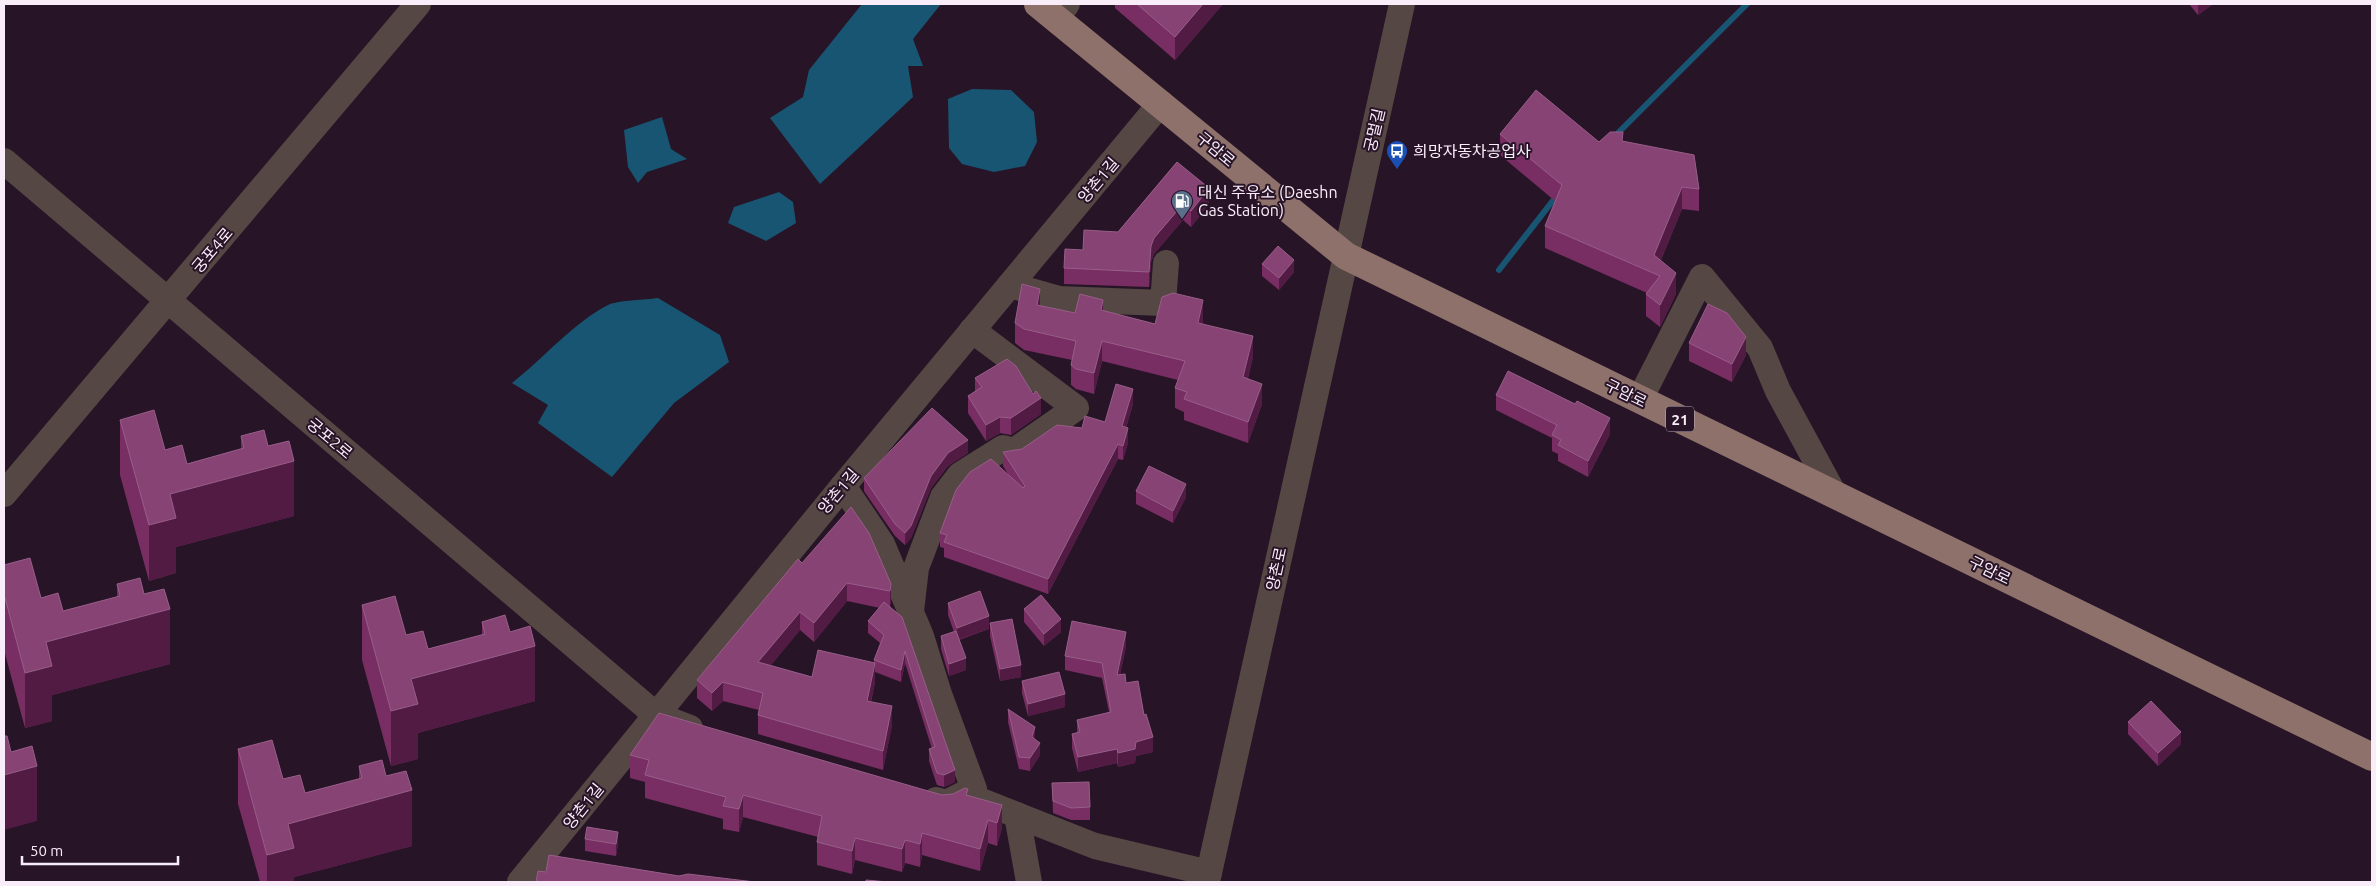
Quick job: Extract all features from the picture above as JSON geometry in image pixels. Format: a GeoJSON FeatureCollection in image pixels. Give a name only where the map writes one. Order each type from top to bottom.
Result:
{"type":"FeatureCollection","features":[{"type":"Feature","properties":{"kind":"main road","name":"구암로"},"geometry":{"type":"LineString","coordinates":[[1054,8],[1162,103],[1346,256],[2372,757]]}},
{"type":"Feature","properties":{"kind":"street","name":"궁포4로"},"geometry":{"type":"LineString","coordinates":[[4,494],[418,4]]}},
{"type":"Feature","properties":{"kind":"street","name":"궁멀길"},"geometry":{"type":"LineString","coordinates":[[1346,256],[1402,4]]}},
{"type":"Feature","properties":{"kind":"street","name":"양촌1길"},"geometry":{"type":"LineString","coordinates":[[520,882],[843,486],[1162,103]]}},
{"type":"Feature","properties":{"kind":"street","name":"궁포2로"},"geometry":{"type":"LineString","coordinates":[[4,161],[656,715],[709,735]]}},
{"type":"Feature","properties":{"kind":"street","name":"양촌로"},"geometry":{"type":"LineString","coordinates":[[1208,878],[1346,256]]}},
{"type":"Feature","properties":{"kind":"street"},"geometry":{"type":"LineString","coordinates":[[1010,285],[1059,299],[1163,302],[1166,263]]}},
{"type":"Feature","properties":{"kind":"street"},"geometry":{"type":"LineString","coordinates":[[1640,399],[1702,277],[1760,348],[1778,391],[1834,494]]}},
{"type":"Feature","properties":{"kind":"street"},"geometry":{"type":"LineString","coordinates":[[911,612],[916,568],[944,498],[960,475],[1003,448],[1014,451],[1076,408],[972,330]]}},
{"type":"Feature","properties":{"kind":"street"},"geometry":{"type":"LineString","coordinates":[[843,486],[882,544],[911,612],[974,789],[946,803],[917,795]]}},
{"type":"Feature","properties":{"kind":"street"},"geometry":{"type":"LineString","coordinates":[[964,794],[1095,846],[1208,878]]}},
{"type":"Feature","properties":{"kind":"street"},"geometry":{"type":"LineString","coordinates":[[1017,815],[1030,882]]}},
{"type":"Feature","properties":{"kind":"street"},"geometry":{"type":"LineString","coordinates":[[540,859],[568,864]]}},
{"type":"Feature","properties":{"kind":"water"},"geometry":{"type":"Polygon","coordinates":[[[862,4],[941,4],[913,39],[923,66],[908,66],[913,97],[820,184],[770,118],[803,97],[809,70],[862,4]]]}},
{"type":"Feature","properties":{"kind":"water"},"geometry":{"type":"Polygon","coordinates":[[[972,89],[1011,90],[1034,112],[1037,142],[1025,166],[994,172],[962,164],[949,148],[948,99],[972,89]]]}},
{"type":"Feature","properties":{"kind":"water"},"geometry":{"type":"Polygon","coordinates":[[[662,117],[671,149],[687,159],[647,172],[638,183],[628,167],[624,130],[662,117]]]}},
{"type":"Feature","properties":{"kind":"water"},"geometry":{"type":"Polygon","coordinates":[[[779,192],[793,202],[796,223],[766,241],[728,223],[734,207],[779,192]]]}},
{"type":"Feature","properties":{"kind":"water"},"geometry":{"type":"Polygon","coordinates":[[[658,298],[720,335],[729,362],[674,403],[612,477],[538,423],[548,405],[512,383],[570,331],[608,305],[625,301],[658,298]]]}},
{"type":"Feature","properties":{"kind":"building"},"geometry":{"type":"Polygon","coordinates":[[[1137,4],[1203,4],[1175,37],[1137,4]]]}},
{"type":"Feature","properties":{"kind":"building"},"geometry":{"type":"Polygon","coordinates":[[[1536,90],[1599,142],[1610,132],[1623,132],[1622,141],[1694,155],[1699,189],[1682,187],[1654,255],[1676,273],[1660,305],[1646,294],[1660,276],[1545,226],[1562,185],[1500,134],[1536,90]]]}},
{"type":"Feature","properties":{"kind":"building"},"geometry":{"type":"Polygon","coordinates":[[[1177,162],[1209,188],[1191,211],[1183,204],[1154,238],[1151,246],[1149,272],[1064,268],[1065,249],[1083,250],[1084,230],[1118,232],[1177,162]]]}},
{"type":"Feature","properties":{"kind":"building"},"geometry":{"type":"Polygon","coordinates":[[[1278,246],[1294,260],[1279,278],[1262,264],[1278,246]]]}},
{"type":"Feature","properties":{"kind":"building"},"geometry":{"type":"Polygon","coordinates":[[[1022,284],[1040,289],[1037,305],[1075,313],[1080,294],[1103,300],[1101,310],[1155,324],[1162,297],[1173,293],[1203,300],[1198,323],[1253,336],[1243,377],[1262,384],[1248,422],[1184,399],[1187,392],[1175,388],[1185,361],[1102,341],[1094,373],[1076,369],[1071,365],[1076,341],[1024,329],[1015,323],[1022,284]]]}},
{"type":"Feature","properties":{"kind":"building"},"geometry":{"type":"Polygon","coordinates":[[[1708,304],[1727,313],[1746,337],[1732,364],[1689,343],[1708,304]]]}},
{"type":"Feature","properties":{"kind":"building"},"geometry":{"type":"Polygon","coordinates":[[[1007,359],[1016,366],[1033,394],[1036,391],[1041,398],[1011,418],[1000,417],[986,425],[968,396],[982,387],[975,378],[1007,359]]]}},
{"type":"Feature","properties":{"kind":"building"},"geometry":{"type":"Polygon","coordinates":[[[1508,371],[1575,404],[1577,401],[1610,418],[1588,461],[1558,445],[1561,440],[1552,435],[1557,425],[1496,395],[1508,371]]]}},
{"type":"Feature","properties":{"kind":"building"},"geometry":{"type":"Polygon","coordinates":[[[1116,384],[1133,389],[1122,426],[1128,428],[1123,446],[1118,444],[1048,579],[944,542],[947,535],[940,533],[956,490],[970,472],[991,459],[1023,488],[1025,486],[1003,452],[1022,449],[1057,425],[1082,428],[1085,416],[1105,422],[1116,384]]]}},
{"type":"Feature","properties":{"kind":"building"},"geometry":{"type":"Polygon","coordinates":[[[932,408],[968,440],[948,453],[931,476],[911,526],[905,533],[895,524],[864,478],[932,408]]]}},
{"type":"Feature","properties":{"kind":"building"},"geometry":{"type":"Polygon","coordinates":[[[154,410],[165,450],[182,445],[187,464],[244,448],[241,436],[264,430],[268,446],[289,441],[294,461],[170,494],[176,518],[149,525],[120,420],[154,410]]]}},
{"type":"Feature","properties":{"kind":"building"},"geometry":{"type":"Polygon","coordinates":[[[1149,466],[1186,484],[1173,511],[1136,491],[1149,466]]]}},
{"type":"Feature","properties":{"kind":"building"},"geometry":{"type":"Polygon","coordinates":[[[851,507],[869,533],[891,584],[890,591],[847,583],[814,623],[800,612],[758,662],[812,677],[818,650],[875,663],[867,701],[892,706],[883,751],[758,715],[763,693],[723,682],[712,693],[697,680],[798,559],[802,563],[851,507]]]}},
{"type":"Feature","properties":{"kind":"building"},"geometry":{"type":"Polygon","coordinates":[[[30,558],[41,598],[58,593],[63,611],[120,596],[117,584],[140,578],[144,594],[164,589],[170,609],[46,642],[52,666],[25,673],[4,594],[4,565],[30,558]]]}},
{"type":"Feature","properties":{"kind":"building"},"geometry":{"type":"Polygon","coordinates":[[[980,591],[989,616],[957,628],[948,603],[980,591]]]}},
{"type":"Feature","properties":{"kind":"building"},"geometry":{"type":"Polygon","coordinates":[[[1041,595],[1061,619],[1044,634],[1024,609],[1041,595]]]}},
{"type":"Feature","properties":{"kind":"building"},"geometry":{"type":"Polygon","coordinates":[[[395,596],[406,635],[423,631],[428,649],[485,634],[482,622],[505,615],[510,632],[530,626],[535,646],[411,679],[418,704],[391,711],[362,605],[395,596]]]}},
{"type":"Feature","properties":{"kind":"building"},"geometry":{"type":"Polygon","coordinates":[[[884,602],[902,617],[955,770],[944,775],[937,773],[929,749],[935,747],[905,651],[901,670],[874,660],[884,635],[868,621],[884,602]]]}},
{"type":"Feature","properties":{"kind":"building"},"geometry":{"type":"Polygon","coordinates":[[[1012,619],[1021,665],[1000,669],[990,623],[1012,619]]]}},
{"type":"Feature","properties":{"kind":"building"},"geometry":{"type":"Polygon","coordinates":[[[1072,621],[1126,632],[1117,675],[1125,674],[1126,683],[1138,681],[1144,715],[1146,714],[1153,737],[1136,742],[1135,749],[1118,753],[1117,749],[1078,757],[1072,734],[1080,732],[1077,720],[1111,712],[1102,663],[1065,656],[1072,621]]]}},
{"type":"Feature","properties":{"kind":"building"},"geometry":{"type":"Polygon","coordinates":[[[956,631],[966,658],[949,664],[941,636],[956,631]]]}},
{"type":"Feature","properties":{"kind":"building"},"geometry":{"type":"Polygon","coordinates":[[[1059,672],[1065,694],[1028,704],[1022,681],[1059,672]]]}},
{"type":"Feature","properties":{"kind":"building"},"geometry":{"type":"Polygon","coordinates":[[[2151,701],[2181,732],[2158,753],[2128,722],[2151,701]]]}},
{"type":"Feature","properties":{"kind":"building"},"geometry":{"type":"Polygon","coordinates":[[[1008,709],[1035,727],[1032,737],[1040,743],[1030,758],[1019,757],[1008,709]]]}},
{"type":"Feature","properties":{"kind":"building"},"geometry":{"type":"Polygon","coordinates":[[[659,713],[942,795],[953,794],[965,788],[968,789],[966,795],[1002,805],[997,823],[988,820],[980,849],[922,833],[920,844],[905,840],[902,849],[855,838],[852,851],[817,842],[822,816],[743,795],[739,809],[723,806],[726,797],[645,775],[649,760],[630,755],[659,713]]]}},
{"type":"Feature","properties":{"kind":"building"},"geometry":{"type":"Polygon","coordinates":[[[4,736],[7,736],[11,752],[32,746],[37,766],[4,775],[4,736]]]}},
{"type":"Feature","properties":{"kind":"building"},"geometry":{"type":"Polygon","coordinates":[[[272,740],[283,779],[300,775],[305,793],[362,778],[359,766],[382,760],[386,776],[406,771],[412,790],[288,824],[294,848],[267,855],[238,749],[272,740]]]}},
{"type":"Feature","properties":{"kind":"building"},"geometry":{"type":"Polygon","coordinates":[[[1089,782],[1090,807],[1071,808],[1053,801],[1052,783],[1089,782]]]}},
{"type":"Feature","properties":{"kind":"building"},"geometry":{"type":"Polygon","coordinates":[[[587,827],[618,832],[616,844],[585,839],[587,827]]]}},
{"type":"Feature","properties":{"kind":"building"},"geometry":{"type":"Polygon","coordinates":[[[549,855],[679,876],[688,874],[755,882],[536,882],[538,871],[546,872],[549,855]]]}},
{"type":"Feature","properties":{"kind":"building"},"geometry":{"type":"Polygon","coordinates":[[[866,880],[888,882],[866,882],[866,880]]]}},
{"type":"Feature","properties":{"kind":"waterway"},"geometry":{"type":"LineString","coordinates":[[1614,137],[1747,4]]}},
{"type":"Feature","properties":{"kind":"waterway"},"geometry":{"type":"LineString","coordinates":[[1499,270],[1558,194]]}},
{"type":"Feature","properties":{"kind":"place","name":"희망자동차공업사"},"geometry":{"type":"Point","coordinates":[1397,170]}},
{"type":"Feature","properties":{"kind":"place","name":"대신 주유소 (Daeshn Gas Station)"},"geometry":{"type":"Point","coordinates":[1182,220]}}]}
